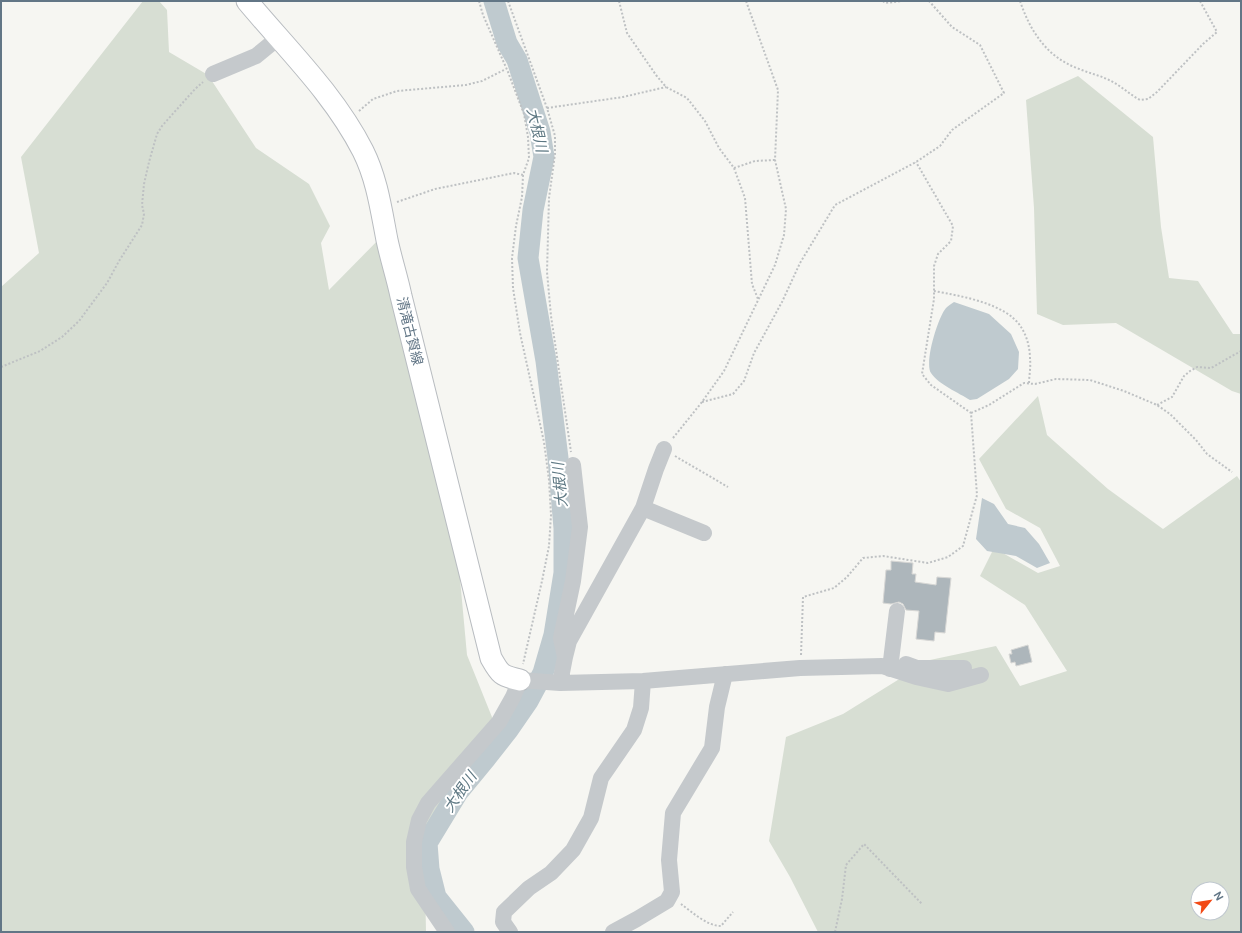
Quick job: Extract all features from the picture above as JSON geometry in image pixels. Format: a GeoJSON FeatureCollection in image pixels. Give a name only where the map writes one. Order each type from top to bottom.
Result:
{"type":"FeatureCollection","features":[{"type":"Feature","properties":{"kind":"main road","name":"清滝古賀線"},"geometry":{"type":"LineString","coordinates":[[247,1],[329,96],[346,121],[363,151],[370,168],[377,189],[388,242],[491,658],[499,672],[507,677],[520,680]]}},
{"type":"Feature","properties":{"kind":"street"},"geometry":{"type":"LineString","coordinates":[[213,74],[256,56],[278,38]]}},
{"type":"Feature","properties":{"kind":"street"},"geometry":{"type":"LineString","coordinates":[[560,683],[569,640],[643,508],[664,449]]}},
{"type":"Feature","properties":{"kind":"street"},"geometry":{"type":"LineString","coordinates":[[565,657],[561,638],[573,581],[580,527],[573,465]]}},
{"type":"Feature","properties":{"kind":"street"},"geometry":{"type":"LineString","coordinates":[[643,508],[704,533]]}},
{"type":"Feature","properties":{"kind":"street"},"geometry":{"type":"LineString","coordinates":[[887,665],[897,610]]}},
{"type":"Feature","properties":{"kind":"street"},"geometry":{"type":"LineString","coordinates":[[447,932],[418,889],[414,867],[414,848],[419,820],[428,803],[499,722],[513,697],[520,680],[560,683],[643,681],[800,668],[887,665],[917,668],[964,668]]}},
{"type":"Feature","properties":{"kind":"street"},"geometry":{"type":"LineString","coordinates":[[887,665],[916,677],[948,684],[982,675]]}},
{"type":"Feature","properties":{"kind":"street"},"geometry":{"type":"LineString","coordinates":[[613,932],[637,920],[667,901],[672,892],[669,860],[673,813],[712,748],[717,707],[725,674]]}},
{"type":"Feature","properties":{"kind":"street"},"geometry":{"type":"LineString","coordinates":[[510,932],[503,922],[504,912],[529,888],[551,873],[573,850],[591,818],[601,778],[634,730],[639,718],[643,698],[643,681]]}},
{"type":"Feature","properties":{"kind":"path"},"geometry":{"type":"LineString","coordinates":[[478,1],[524,114],[528,137],[529,158],[523,175],[522,196],[512,258],[513,288],[520,333],[544,442],[549,480],[551,515],[549,546],[520,680]]}},
{"type":"Feature","properties":{"kind":"path"},"geometry":{"type":"LineString","coordinates":[[508,1],[547,108],[555,136],[555,154],[549,198],[547,272],[551,316],[573,465]]}},
{"type":"Feature","properties":{"kind":"path"},"geometry":{"type":"LineString","coordinates":[[619,1],[627,33],[666,87],[687,98],[705,121],[719,148],[734,168],[745,198],[752,284],[758,300]]}},
{"type":"Feature","properties":{"kind":"path"},"geometry":{"type":"LineString","coordinates":[[728,487],[664,449],[702,402],[724,371],[775,265],[784,234],[786,209],[775,160],[778,90],[746,1]]}},
{"type":"Feature","properties":{"kind":"path"},"geometry":{"type":"LineString","coordinates":[[883,1],[885,3],[902,1]]}},
{"type":"Feature","properties":{"kind":"path"},"geometry":{"type":"LineString","coordinates":[[702,402],[733,394],[744,382],[754,353],[782,302],[800,263],[835,205],[916,162],[940,146],[952,130],[1004,93],[980,45],[952,27],[928,1]]}},
{"type":"Feature","properties":{"kind":"path"},"geometry":{"type":"LineString","coordinates":[[1020,1],[1023,12],[1040,43],[1050,53],[1062,62],[1110,80],[1140,100],[1148,99],[1157,92],[1203,44],[1217,32],[1200,1]]}},
{"type":"Feature","properties":{"kind":"path"},"geometry":{"type":"LineString","coordinates":[[346,121],[373,99],[397,91],[466,85],[482,81],[506,69]]}},
{"type":"Feature","properties":{"kind":"path"},"geometry":{"type":"LineString","coordinates":[[1,367],[40,351],[62,337],[79,322],[107,284],[142,225],[144,214],[142,205],[144,184],[157,134],[162,126],[196,89],[213,74]]}},
{"type":"Feature","properties":{"kind":"path"},"geometry":{"type":"LineString","coordinates":[[547,108],[623,97],[666,87]]}},
{"type":"Feature","properties":{"kind":"path"},"geometry":{"type":"LineString","coordinates":[[734,168],[754,161],[775,160]]}},
{"type":"Feature","properties":{"kind":"path"},"geometry":{"type":"LineString","coordinates":[[916,162],[953,226],[951,241],[938,254],[934,266],[934,292],[922,374],[931,385],[971,413]]}},
{"type":"Feature","properties":{"kind":"path"},"geometry":{"type":"LineString","coordinates":[[381,207],[435,189],[514,173],[523,175]]}},
{"type":"Feature","properties":{"kind":"path"},"geometry":{"type":"LineString","coordinates":[[934,292],[968,298],[1001,310],[1013,318],[1020,326],[1028,344],[1030,360],[1029,384]]}},
{"type":"Feature","properties":{"kind":"path"},"geometry":{"type":"LineString","coordinates":[[1158,405],[1172,397],[1184,376],[1190,371],[1197,367],[1211,368],[1241,351]]}},
{"type":"Feature","properties":{"kind":"path"},"geometry":{"type":"LineString","coordinates":[[971,413],[989,405],[1024,383],[1035,384],[1056,380],[1090,380],[1124,390],[1158,405],[1170,414],[1196,440],[1207,454],[1232,472]]}},
{"type":"Feature","properties":{"kind":"path"},"geometry":{"type":"LineString","coordinates":[[800,668],[803,597],[834,588],[847,577],[863,558],[883,556],[928,563],[948,557],[963,546],[977,495],[971,413]]}},
{"type":"Feature","properties":{"kind":"path"},"geometry":{"type":"LineString","coordinates":[[836,932],[846,865],[864,844],[922,904]]}},
{"type":"Feature","properties":{"kind":"path"},"geometry":{"type":"LineString","coordinates":[[670,896],[696,915],[716,926],[721,926],[733,912]]}},
{"type":"Feature","properties":{"kind":"shaded area"},"geometry":{"type":"Polygon","coordinates":[[[143,1],[159,1],[167,10],[169,52],[208,75],[256,148],[309,184],[330,226],[321,243],[329,290],[388,230],[459,568],[467,655],[498,732],[424,829],[426,932],[1,932],[1,287],[39,253],[21,157],[143,1]]]}},
{"type":"Feature","properties":{"kind":"shaded area"},"geometry":{"type":"Polygon","coordinates":[[[1078,76],[1153,137],[1161,227],[1169,278],[1198,281],[1233,334],[1241,334],[1241,394],[1232,391],[1116,323],[1063,325],[1037,314],[1034,208],[1026,100],[1078,76]]]}},
{"type":"Feature","properties":{"kind":"shaded area"},"geometry":{"type":"Polygon","coordinates":[[[954,302],[989,314],[1011,334],[1019,352],[1018,369],[1009,379],[977,399],[970,400],[944,385],[934,377],[929,368],[933,340],[939,321],[946,308],[954,302]]]}},
{"type":"Feature","properties":{"kind":"shaded area"},"geometry":{"type":"Polygon","coordinates":[[[1038,396],[1047,435],[1108,489],[1163,529],[1237,476],[1241,482],[1241,932],[818,932],[790,877],[769,841],[786,737],[843,714],[930,660],[996,646],[1020,686],[1067,671],[1025,605],[980,576],[994,548],[1038,573],[1060,566],[1040,528],[1006,509],[979,459],[1038,396]]]}},
{"type":"Feature","properties":{"kind":"shaded area"},"geometry":{"type":"Polygon","coordinates":[[[982,498],[994,504],[1008,524],[1025,528],[1039,544],[1050,563],[1037,568],[1016,556],[987,551],[976,539],[982,498]]]}},
{"type":"Feature","properties":{"kind":"building"},"geometry":{"type":"Polygon","coordinates":[[[891,561],[913,563],[912,574],[916,574],[915,582],[936,585],[937,577],[951,578],[945,633],[935,632],[934,641],[916,639],[919,611],[906,610],[903,604],[899,602],[891,604],[883,603],[886,570],[891,570],[891,561]]]}},
{"type":"Feature","properties":{"kind":"building"},"geometry":{"type":"Polygon","coordinates":[[[1028,645],[1032,662],[1016,666],[1015,662],[1011,663],[1009,654],[1012,654],[1011,650],[1028,645]]]}},
{"type":"Feature","properties":{"kind":"waterway","name":"大根川"},"geometry":{"type":"LineString","coordinates":[[464,932],[436,897],[429,869],[427,843],[458,792],[508,730],[528,701],[543,673],[554,635],[564,573],[564,528],[558,458],[546,361],[528,258],[533,210],[544,157],[540,132],[517,60],[507,43],[494,1]]}}]}
